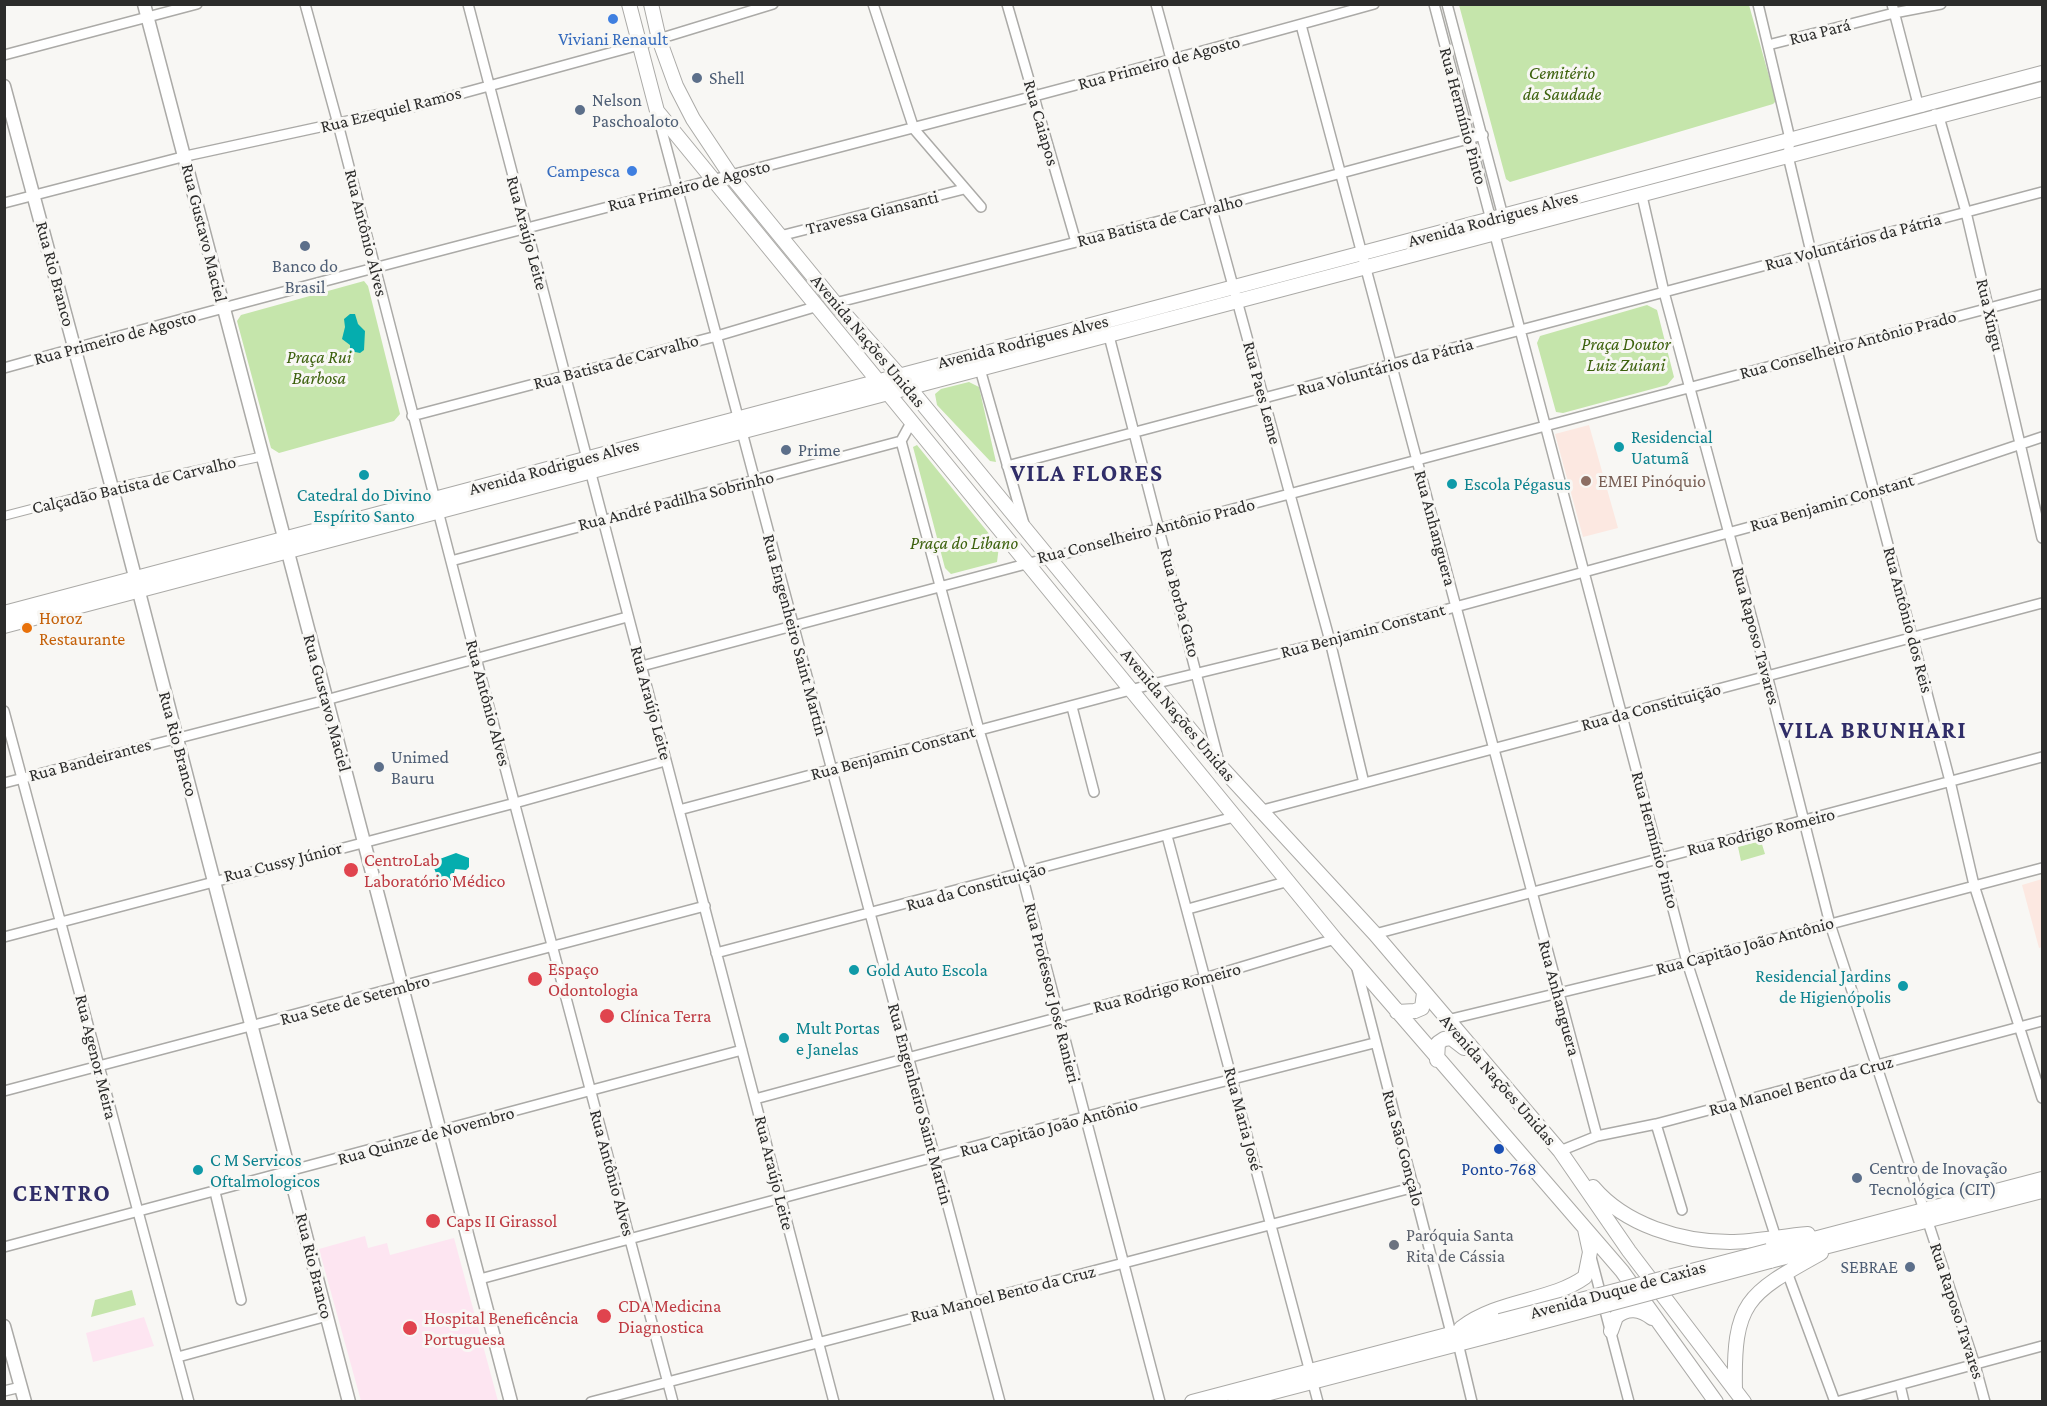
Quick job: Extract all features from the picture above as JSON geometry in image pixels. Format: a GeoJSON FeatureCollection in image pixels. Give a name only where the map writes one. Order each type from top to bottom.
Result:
{"type":"FeatureCollection","features":[{"type":"Feature","properties":{"kind":"main road","name":"Avenida Nações Unidas"},"geometry":{"type":"LineString","coordinates":[[629,4],[657,111],[1335,939],[1437,1060],[1622,1271],[1716,1401]]}},
{"type":"Feature","properties":{"kind":"main road","name":"Avenida Nações Unidas"},"geometry":{"type":"LineString","coordinates":[[651,4],[659,39],[676,86],[689,111],[731,176],[898,374],[1221,767],[1374,934],[1560,1151],[1629,1251],[1744,1401]]}},
{"type":"Feature","properties":{"kind":"main road","name":"Avenida Rodrigues Alves"},"geometry":{"type":"LineString","coordinates":[[4,626],[138,593],[287,546],[588,464],[740,425],[890,394],[978,362],[1236,295],[1365,269],[1499,225],[1790,139],[2043,73]]}},
{"type":"Feature","properties":{"kind":"main road","name":"Avenida Rodrigues Alves"},"geometry":{"type":"LineString","coordinates":[[740,425],[898,374],[978,362],[1109,336],[1361,254],[1642,196],[2043,89]]}},
{"type":"Feature","properties":{"kind":"main road","name":"Avenida Rodrigues Alves"},"geometry":{"type":"LineString","coordinates":[[4,613],[135,579],[287,546]]}},
{"type":"Feature","properties":{"kind":"main road"},"geometry":{"type":"LineString","coordinates":[[1397,1012],[1415,1011],[1422,1008],[1424,993]]}},
{"type":"Feature","properties":{"kind":"main road"},"geometry":{"type":"LineString","coordinates":[[1437,1060],[1438,1043],[1444,1039],[1451,1038],[1474,1053]]}},
{"type":"Feature","properties":{"kind":"main road"},"geometry":{"type":"LineString","coordinates":[[1578,1177],[1624,1213],[1674,1235],[1773,1250],[1838,1237]]}},
{"type":"Feature","properties":{"kind":"main road","name":"Avenida Duque de Caxias"},"geometry":{"type":"LineString","coordinates":[[1926,1216],[2043,1179]]}},
{"type":"Feature","properties":{"kind":"main road","name":"Avenida Duque de Caxias"},"geometry":{"type":"LineString","coordinates":[[1235,1401],[1311,1376],[1455,1336],[1502,1326],[1773,1250],[2043,1191]]}},
{"type":"Feature","properties":{"kind":"main road"},"geometry":{"type":"LineString","coordinates":[[1455,1336],[1476,1317],[1527,1298],[1572,1286],[1585,1277],[1590,1252],[1585,1227]]}},
{"type":"Feature","properties":{"kind":"main road"},"geometry":{"type":"LineString","coordinates":[[1735,1390],[1736,1335],[1743,1314],[1753,1298],[1773,1279],[1838,1237]]}},
{"type":"Feature","properties":{"kind":"main road"},"geometry":{"type":"LineString","coordinates":[[1611,1331],[1616,1317],[1630,1310],[1642,1311],[1656,1321]]}},
{"type":"Feature","properties":{"kind":"main road","name":"Avenida Duque de Caxias"},"geometry":{"type":"LineString","coordinates":[[1192,1401],[1311,1376]]}},
{"type":"Feature","properties":{"kind":"street","name":"Rua Gustavo Maciel"},"geometry":{"type":"LineString","coordinates":[[144,4],[186,156],[223,309],[264,456],[511,1401]]}},
{"type":"Feature","properties":{"kind":"street"},"geometry":{"type":"LineString","coordinates":[[4,55],[196,4]]}},
{"type":"Feature","properties":{"kind":"street","name":"Rua Antônio Alves"},"geometry":{"type":"LineString","coordinates":[[305,4],[339,124],[412,416],[673,1401]]}},
{"type":"Feature","properties":{"kind":"street","name":"Rua Araújo Leite"},"geometry":{"type":"LineString","coordinates":[[468,4],[834,1401]]}},
{"type":"Feature","properties":{"kind":"street","name":"Rua Ezequiel Ramos"},"geometry":{"type":"LineString","coordinates":[[4,203],[186,156],[339,124],[489,86],[639,45],[773,4]]}},
{"type":"Feature","properties":{"kind":"street"},"geometry":{"type":"LineString","coordinates":[[873,4],[914,129],[981,207]]}},
{"type":"Feature","properties":{"kind":"street","name":"Rua Caiapos"},"geometry":{"type":"LineString","coordinates":[[1007,4],[1076,242]]}},
{"type":"Feature","properties":{"kind":"street","name":"Rua Paes Leme"},"geometry":{"type":"LineString","coordinates":[[1156,4],[1329,641],[1364,783]]}},
{"type":"Feature","properties":{"kind":"street","name":"Rua Primeiro de Agosto"},"geometry":{"type":"LineString","coordinates":[[4,368],[714,179],[914,129],[1374,4]]}},
{"type":"Feature","properties":{"kind":"street","name":"Rua Hermínio Pinto"},"geometry":{"type":"LineString","coordinates":[[1434,4],[1470,140],[1499,225]]}},
{"type":"Feature","properties":{"kind":"street","name":"Rua Hermínio Pinto"},"geometry":{"type":"LineString","coordinates":[[1447,4],[1483,135],[1519,332]]}},
{"type":"Feature","properties":{"kind":"street","name":"Rua Antônio dos Reis"},"geometry":{"type":"LineString","coordinates":[[1758,4],[1790,139],[1788,156],[1811,252],[1950,781],[1974,885],[2043,1098]]}},
{"type":"Feature","properties":{"kind":"street","name":"Rua Pará"},"geometry":{"type":"LineString","coordinates":[[1768,45],[1893,9],[1941,4]]}},
{"type":"Feature","properties":{"kind":"street"},"geometry":{"type":"LineString","coordinates":[[1893,9],[1918,104],[1939,117]]}},
{"type":"Feature","properties":{"kind":"street","name":"Rua Anhanguera"},"geometry":{"type":"LineString","coordinates":[[1300,25],[1530,893],[1597,1136]]}},
{"type":"Feature","properties":{"kind":"street","name":"Rua Rio Branco"},"geometry":{"type":"LineString","coordinates":[[4,86],[112,488],[349,1401]]}},
{"type":"Feature","properties":{"kind":"street","name":"Rua Engenheiro Saint Martin"},"geometry":{"type":"LineString","coordinates":[[657,111],[792,626],[1000,1401]]}},
{"type":"Feature","properties":{"kind":"street","name":"Rua Xingu"},"geometry":{"type":"LineString","coordinates":[[1939,117],[1966,212],[2043,538]]}},
{"type":"Feature","properties":{"kind":"street","name":"Rua Batista de Carvalho"},"geometry":{"type":"LineString","coordinates":[[836,303],[1211,208],[1483,135]]}},
{"type":"Feature","properties":{"kind":"street","name":"Travessa Giansanti"},"geometry":{"type":"LineString","coordinates":[[780,236],[964,189]]}},
{"type":"Feature","properties":{"kind":"street","name":"Rua Voluntários da Pátria"},"geometry":{"type":"LineString","coordinates":[[1664,291],[2043,192]]}},
{"type":"Feature","properties":{"kind":"street","name":"Rua Raposo Tavares"},"geometry":{"type":"LineString","coordinates":[[1642,196],[1689,388],[1767,675],[1830,924],[1985,1401]]}},
{"type":"Feature","properties":{"kind":"street"},"geometry":{"type":"LineString","coordinates":[[1664,291],[1519,332],[1547,426],[1689,388]]}},
{"type":"Feature","properties":{"kind":"street","name":"Rua Conselheiro Antônio Prado"},"geometry":{"type":"LineString","coordinates":[[1689,388],[2043,294]]}},
{"type":"Feature","properties":{"kind":"street","name":"Rua Batista de Carvalho"},"geometry":{"type":"LineString","coordinates":[[412,416],[717,336],[818,306]]}},
{"type":"Feature","properties":{"kind":"street","name":"Rua Voluntários da Pátria"},"geometry":{"type":"LineString","coordinates":[[1007,466],[1519,332]]}},
{"type":"Feature","properties":{"kind":"street","name":"Rua Borba Gato"},"geometry":{"type":"LineString","coordinates":[[1109,336],[1221,767]]}},
{"type":"Feature","properties":{"kind":"street"},"geometry":{"type":"LineString","coordinates":[[978,362],[1026,530]]}},
{"type":"Feature","properties":{"kind":"street"},"geometry":{"type":"LineString","coordinates":[[912,421],[901,441],[941,585]]}},
{"type":"Feature","properties":{"kind":"street","name":"Rua Hermínio Pinto"},"geometry":{"type":"LineString","coordinates":[[1547,426],[1688,962],[1732,1104],[1773,1250]]}},
{"type":"Feature","properties":{"kind":"street","name":"Rua Conselheiro Antônio Prado"},"geometry":{"type":"LineString","coordinates":[[642,666],[1026,562],[1289,496],[1547,426]]}},
{"type":"Feature","properties":{"kind":"street","name":"Rua Benjamin Constant"},"geometry":{"type":"LineString","coordinates":[[679,810],[1152,684],[1329,641],[1875,493],[2021,443],[2043,438]]}},
{"type":"Feature","properties":{"kind":"street","name":"Rua André Padilha Sobrinho"},"geometry":{"type":"LineString","coordinates":[[451,561],[901,441]]}},
{"type":"Feature","properties":{"kind":"street","name":"Calçadão Batista de Carvalho"},"geometry":{"type":"LineString","coordinates":[[4,516],[112,488],[264,456]]}},
{"type":"Feature","properties":{"kind":"street","name":"Rua Professor José Ranieri"},"geometry":{"type":"LineString","coordinates":[[941,585],[979,730],[1022,875],[1057,1017],[1160,1401]]}},
{"type":"Feature","properties":{"kind":"street","name":"Rua da Constituição"},"geometry":{"type":"LineString","coordinates":[[1259,811],[2043,603]]}},
{"type":"Feature","properties":{"kind":"street","name":"Rua Bandeirantes"},"geometry":{"type":"LineString","coordinates":[[4,783],[326,700],[627,617]]}},
{"type":"Feature","properties":{"kind":"street"},"geometry":{"type":"LineString","coordinates":[[1072,707],[1094,792]]}},
{"type":"Feature","properties":{"kind":"street","name":"Rua Agenor Meira"},"geometry":{"type":"LineString","coordinates":[[4,711],[189,1401]]}},
{"type":"Feature","properties":{"kind":"street","name":"Rua Rodrigo Romeiro"},"geometry":{"type":"LineString","coordinates":[[1374,934],[2043,757]]}},
{"type":"Feature","properties":{"kind":"street","name":"Rua Cussy Júnior"},"geometry":{"type":"LineString","coordinates":[[4,937],[212,880],[515,803],[666,760]]}},
{"type":"Feature","properties":{"kind":"street","name":"Rua da Constituição"},"geometry":{"type":"LineString","coordinates":[[716,953],[1167,837],[1234,817]]}},
{"type":"Feature","properties":{"kind":"street","name":"Rua Maria José"},"geometry":{"type":"LineString","coordinates":[[1167,837],[1318,1401]]}},
{"type":"Feature","properties":{"kind":"street","name":"Rua Capitão João Antônio"},"geometry":{"type":"LineString","coordinates":[[1447,1020],[1688,962],[2043,868]]}},
{"type":"Feature","properties":{"kind":"street"},"geometry":{"type":"LineString","coordinates":[[1188,909],[1289,881]]}},
{"type":"Feature","properties":{"kind":"street","name":"Rua Sete de Setembro"},"geometry":{"type":"LineString","coordinates":[[4,1091],[402,988],[705,906]]}},
{"type":"Feature","properties":{"kind":"street","name":"Rua Rodrigo Romeiro"},"geometry":{"type":"LineString","coordinates":[[755,1099],[1205,978],[1335,939]]}},
{"type":"Feature","properties":{"kind":"street","name":"Rua São Gonçalo"},"geometry":{"type":"LineString","coordinates":[[1355,962],[1374,1043],[1472,1401]]}},
{"type":"Feature","properties":{"kind":"street","name":"Rua Manoel Bento da Cruz"},"geometry":{"type":"LineString","coordinates":[[1560,1151],[1597,1136],[1656,1124],[2043,1021]]}},
{"type":"Feature","properties":{"kind":"street","name":"Rua Capitão João Antônio"},"geometry":{"type":"LineString","coordinates":[[480,1279],[1084,1117],[1374,1043]]}},
{"type":"Feature","properties":{"kind":"street","name":"Rua Quinze de Novembro"},"geometry":{"type":"LineString","coordinates":[[4,1247],[742,1050]]}},
{"type":"Feature","properties":{"kind":"street"},"geometry":{"type":"LineString","coordinates":[[1656,1124],[1682,1210]]}},
{"type":"Feature","properties":{"kind":"street","name":"Rua Manoel Bento da Cruz"},"geometry":{"type":"LineString","coordinates":[[591,1401],[1415,1187]]}},
{"type":"Feature","properties":{"kind":"street"},"geometry":{"type":"LineString","coordinates":[[215,1192],[241,1300]]}},
{"type":"Feature","properties":{"kind":"street"},"geometry":{"type":"LineString","coordinates":[[1590,1252],[1629,1401]]}},
{"type":"Feature","properties":{"kind":"street"},"geometry":{"type":"LineString","coordinates":[[1787,1272],[1835,1401],[2043,1346]]}},
{"type":"Feature","properties":{"kind":"street"},"geometry":{"type":"LineString","coordinates":[[178,1357],[327,1317]]}},
{"type":"Feature","properties":{"kind":"street"},"geometry":{"type":"LineString","coordinates":[[4,1326],[25,1401]]}},
{"type":"Feature","properties":{"kind":"street"},"geometry":{"type":"LineString","coordinates":[[1900,1385],[1904,1401]]}},
{"type":"Feature","properties":{"kind":"street"},"geometry":{"type":"LineString","coordinates":[[4,1391],[21,1387]]}},
{"type":"Feature","properties":{"kind":"shaded area","name":"EMEI Pinóquio"},"geometry":{"type":"Polygon","coordinates":[[[1589,425],[1618,528],[1583,537],[1555,434],[1589,425]]]}},
{"type":"Feature","properties":{"kind":"shaded area"},"geometry":{"type":"Polygon","coordinates":[[[2042,879],[2042,947],[2039,948],[2022,885],[2042,879]]]}},
{"type":"Feature","properties":{"kind":"shaded area","name":"Hospital Beneficência Portuguesa"},"geometry":{"type":"Polygon","coordinates":[[[365,1236],[368,1248],[387,1243],[390,1255],[454,1238],[498,1401],[361,1401],[319,1249],[365,1236]]]}},
{"type":"Feature","properties":{"kind":"shaded area"},"geometry":{"type":"Polygon","coordinates":[[[144,1317],[154,1346],[93,1362],[86,1333],[144,1317]]]}},
{"type":"Feature","properties":{"kind":"green space","name":"Cemitério da Saudade"},"geometry":{"type":"Polygon","coordinates":[[[1459,5],[1749,5],[1776,101],[1773,104],[1510,182],[1506,179],[1459,5]]]}},
{"type":"Feature","properties":{"kind":"green space","name":"Praça Rui Barbosa"},"geometry":{"type":"Polygon","coordinates":[[[364,281],[368,286],[400,414],[394,421],[279,453],[271,448],[237,321],[241,315],[364,281]]]}},
{"type":"Feature","properties":{"kind":"green space","name":"Praça Doutor Luiz Zuiani"},"geometry":{"type":"Polygon","coordinates":[[[1647,305],[1657,310],[1674,377],[1667,385],[1563,413],[1556,412],[1537,343],[1540,336],[1647,305]]]}},
{"type":"Feature","properties":{"kind":"green space"},"geometry":{"type":"Polygon","coordinates":[[[969,382],[979,387],[996,462],[990,461],[937,405],[935,394],[941,389],[969,382]]]}},
{"type":"Feature","properties":{"kind":"green space","name":"Praça do Libano"},"geometry":{"type":"Polygon","coordinates":[[[917,445],[999,546],[997,562],[951,574],[945,568],[913,447],[917,445]]]}},
{"type":"Feature","properties":{"kind":"green space"},"geometry":{"type":"Polygon","coordinates":[[[1761,841],[1765,854],[1741,861],[1738,847],[1761,841]]]}},
{"type":"Feature","properties":{"kind":"green space"},"geometry":{"type":"Polygon","coordinates":[[[132,1290],[136,1305],[91,1317],[95,1300],[132,1290]]]}},
{"type":"Feature","properties":{"kind":"water"},"geometry":{"type":"Polygon","coordinates":[[[350,314],[355,314],[358,324],[365,331],[364,350],[360,353],[350,351],[350,345],[342,339],[344,319],[350,314]]]}},
{"type":"Feature","properties":{"kind":"water"},"geometry":{"type":"Polygon","coordinates":[[[456,853],[469,858],[469,867],[466,870],[455,869],[452,881],[439,881],[434,868],[437,860],[456,853]]]}},
{"type":"Feature","properties":{"kind":"place","name":"Viviani Renault"},"geometry":{"type":"Point","coordinates":[613,19]}},
{"type":"Feature","properties":{"kind":"place","name":"Shell"},"geometry":{"type":"Point","coordinates":[697,78]}},
{"type":"Feature","properties":{"kind":"place","name":"Nelson Paschoaloto"},"geometry":{"type":"Point","coordinates":[580,110]}},
{"type":"Feature","properties":{"kind":"place","name":"Campesca"},"geometry":{"type":"Point","coordinates":[632,171]}},
{"type":"Feature","properties":{"kind":"place","name":"Banco do Brasil"},"geometry":{"type":"Point","coordinates":[305,246]}},
{"type":"Feature","properties":{"kind":"place","name":"Residencial Uatumã"},"geometry":{"type":"Point","coordinates":[1619,447]}},
{"type":"Feature","properties":{"kind":"place","name":"Prime"},"geometry":{"type":"Point","coordinates":[786,450]}},
{"type":"Feature","properties":{"kind":"place","name":"Catedral do Divino Espírito Santo"},"geometry":{"type":"Point","coordinates":[364,475]}},
{"type":"Feature","properties":{"kind":"place","name":"EMEI Pinóquio"},"geometry":{"type":"Point","coordinates":[1586,481]}},
{"type":"Feature","properties":{"kind":"place","name":"Escola Pégasus"},"geometry":{"type":"Point","coordinates":[1452,484]}},
{"type":"Feature","properties":{"kind":"place","name":"Horoz Restaurante"},"geometry":{"type":"Point","coordinates":[27,628]}},
{"type":"Feature","properties":{"kind":"place","name":"Unimed Bauru"},"geometry":{"type":"Point","coordinates":[379,767]}},
{"type":"Feature","properties":{"kind":"place","name":"CentroLab Laboratório Médico"},"geometry":{"type":"Point","coordinates":[351,870]}},
{"type":"Feature","properties":{"kind":"place","name":"Gold Auto Escola"},"geometry":{"type":"Point","coordinates":[854,970]}},
{"type":"Feature","properties":{"kind":"place","name":"Espaço Odontologia"},"geometry":{"type":"Point","coordinates":[535,979]}},
{"type":"Feature","properties":{"kind":"place","name":"Residencial Jardins de Higienópolis"},"geometry":{"type":"Point","coordinates":[1903,986]}},
{"type":"Feature","properties":{"kind":"place","name":"Clínica Terra"},"geometry":{"type":"Point","coordinates":[607,1016]}},
{"type":"Feature","properties":{"kind":"place","name":"Mult Portas e Janelas"},"geometry":{"type":"Point","coordinates":[784,1038]}},
{"type":"Feature","properties":{"kind":"place","name":"Ponto-768"},"geometry":{"type":"Point","coordinates":[1499,1149]}},
{"type":"Feature","properties":{"kind":"place","name":"C M Servicos Oftalmologicos"},"geometry":{"type":"Point","coordinates":[198,1170]}},
{"type":"Feature","properties":{"kind":"place","name":"Centro de Inovação Tecnológica (CIT)"},"geometry":{"type":"Point","coordinates":[1857,1178]}},
{"type":"Feature","properties":{"kind":"place","name":"Caps II Girassol"},"geometry":{"type":"Point","coordinates":[433,1221]}},
{"type":"Feature","properties":{"kind":"place","name":"Paróquia Santa Rita de Cássia"},"geometry":{"type":"Point","coordinates":[1394,1245]}},
{"type":"Feature","properties":{"kind":"place","name":"SEBRAE"},"geometry":{"type":"Point","coordinates":[1910,1267]}},
{"type":"Feature","properties":{"kind":"place","name":"CDA Medicina Diagnostica"},"geometry":{"type":"Point","coordinates":[604,1316]}},
{"type":"Feature","properties":{"kind":"place","name":"Hospital Beneficência Portuguesa"},"geometry":{"type":"Point","coordinates":[410,1328]}},
{"type":"Feature","properties":{"kind":"district","name":"VILA FLORES"},"geometry":{"type":"Point","coordinates":[1087,474]}},
{"type":"Feature","properties":{"kind":"district","name":"VILA BRUNHARI"},"geometry":{"type":"Point","coordinates":[1873,731]}},
{"type":"Feature","properties":{"kind":"district","name":"CENTRO"},"geometry":{"type":"Point","coordinates":[62,1194]}}]}
